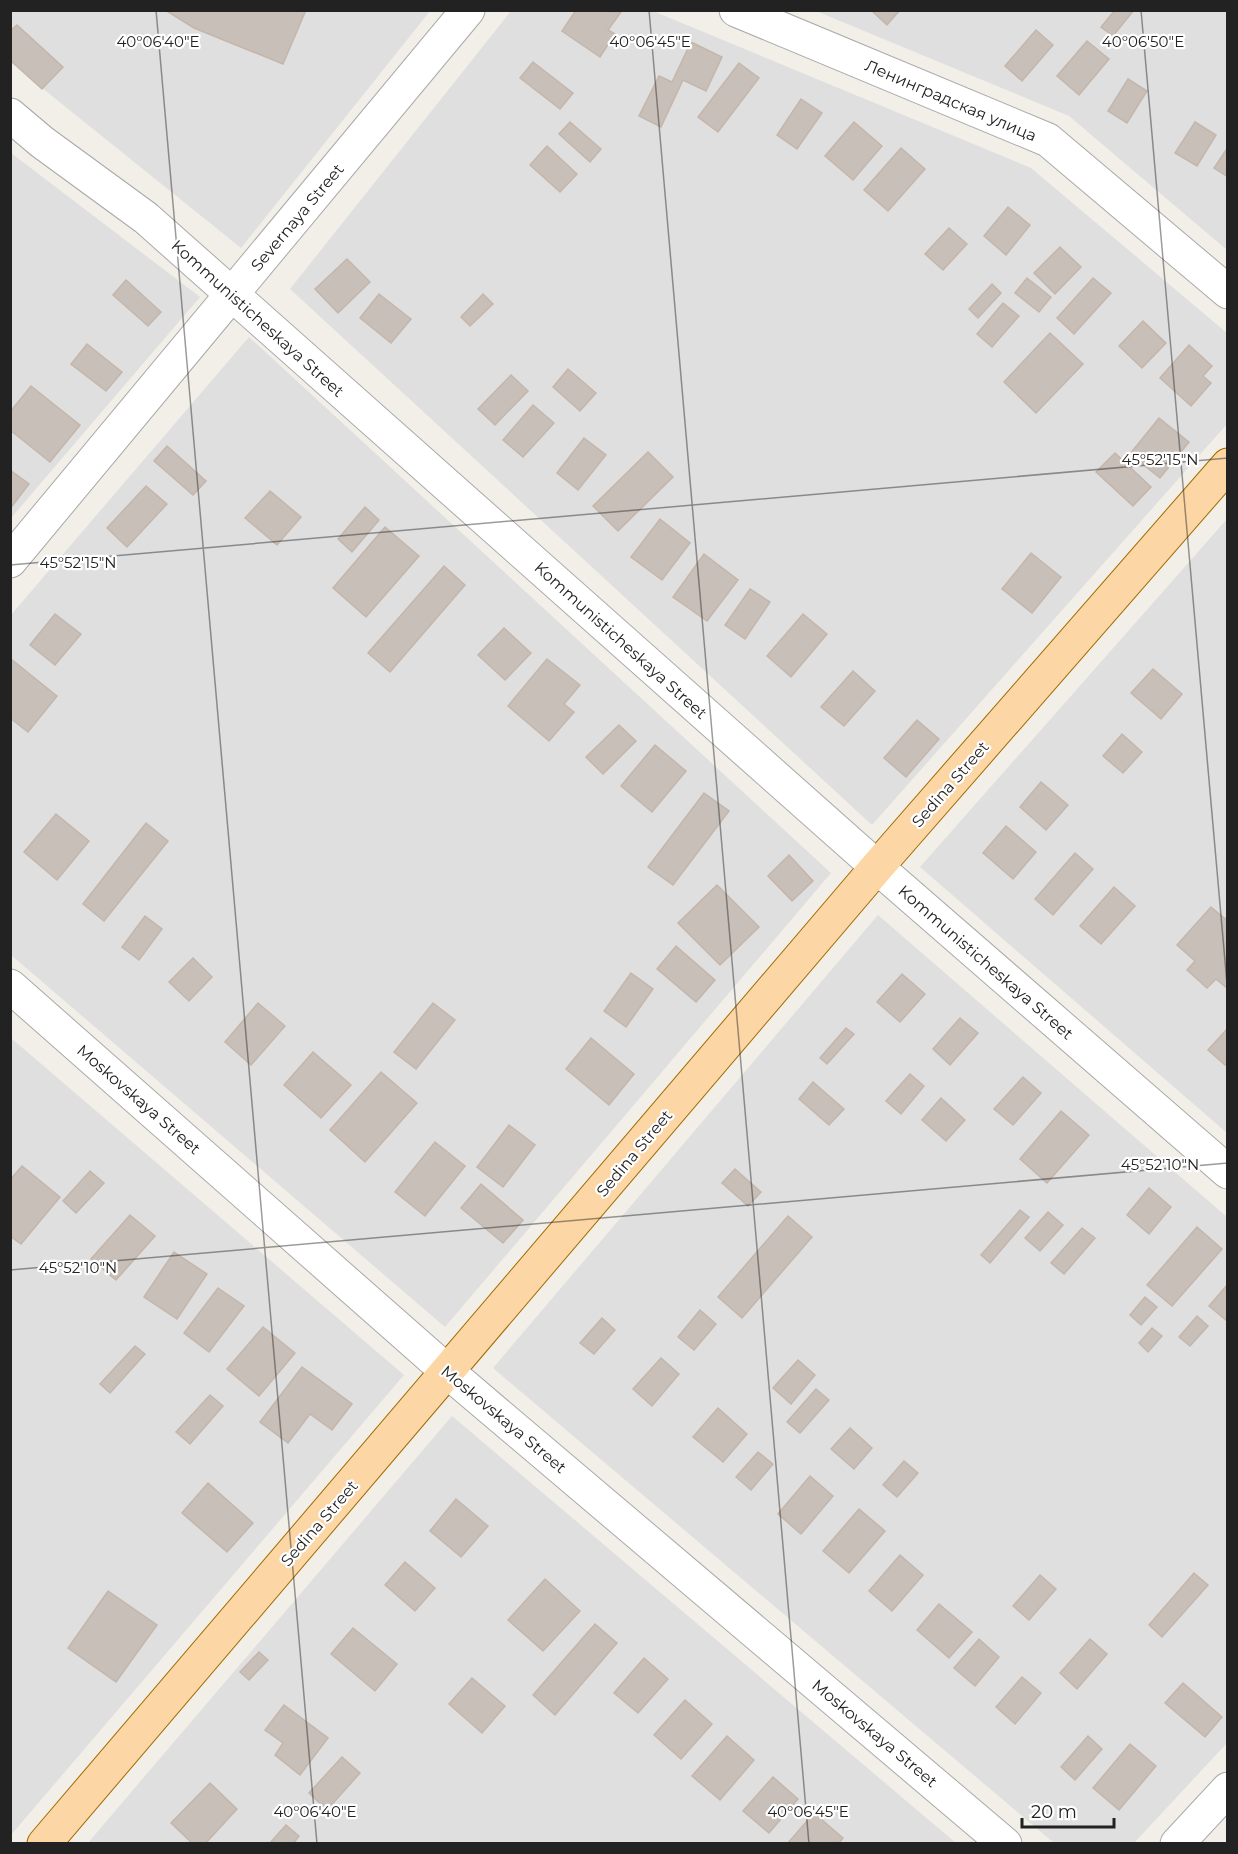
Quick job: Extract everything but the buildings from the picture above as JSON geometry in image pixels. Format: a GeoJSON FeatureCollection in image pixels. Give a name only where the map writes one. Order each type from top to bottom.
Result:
{"type":"FeatureCollection","features":[{"type":"Feature","properties":{"kind":"main road","name":"Sedina Street"},"geometry":{"type":"LineString","coordinates":[[44,1844],[877,867],[1227,465]]}},
{"type":"Feature","properties":{"kind":"street","name":"Severnaya Street"},"geometry":{"type":"LineString","coordinates":[[10,561],[468,10]]}},
{"type":"Feature","properties":{"kind":"street","name":"Ленинградская улица"},"geometry":{"type":"LineString","coordinates":[[736,10],[1048,140],[1227,292]]}},
{"type":"Feature","properties":{"kind":"street","name":"Kommunisticheskaya Street"},"geometry":{"type":"LineString","coordinates":[[10,115],[42,142],[146,218],[877,867],[1227,1172]]}},
{"type":"Feature","properties":{"kind":"street","name":"Moskovskaya Street"},"geometry":{"type":"LineString","coordinates":[[10,986],[448,1372],[1005,1844]]}},
{"type":"Feature","properties":{"kind":"street"},"geometry":{"type":"LineString","coordinates":[[1177,1844],[1227,1789]]}},
{"type":"Feature","properties":{"kind":"shaded area"},"geometry":{"type":"Polygon","coordinates":[[[10,11],[430,11],[241,248],[11,63],[10,11]]]}},
{"type":"Feature","properties":{"kind":"shaded area"},"geometry":{"type":"Polygon","coordinates":[[[511,11],[653,11],[1031,168],[1227,333],[1227,424],[872,825],[290,289],[511,11]]]}},
{"type":"Feature","properties":{"kind":"shaded area"},"geometry":{"type":"Polygon","coordinates":[[[816,11],[1227,11],[1227,250],[1069,116],[816,11]]]}},
{"type":"Feature","properties":{"kind":"shaded area"},"geometry":{"type":"Polygon","coordinates":[[[11,153],[200,297],[11,518],[11,153]]]}},
{"type":"Feature","properties":{"kind":"shaded area"},"geometry":{"type":"Polygon","coordinates":[[[249,337],[831,873],[445,1327],[11,955],[11,615],[249,337]]]}},
{"type":"Feature","properties":{"kind":"shaded area"},"geometry":{"type":"Polygon","coordinates":[[[1227,519],[1227,1133],[920,867],[1227,519]]]}},
{"type":"Feature","properties":{"kind":"shaded area"},"geometry":{"type":"Polygon","coordinates":[[[878,915],[1227,1217],[1227,1743],[1134,1843],[1054,1843],[493,1368],[878,915]]]}},
{"type":"Feature","properties":{"kind":"shaded area"},"geometry":{"type":"Polygon","coordinates":[[[11,1038],[404,1375],[11,1835],[11,1038]]]}},
{"type":"Feature","properties":{"kind":"shaded area"},"geometry":{"type":"Polygon","coordinates":[[[452,1416],[956,1843],[87,1844],[452,1416]]]}}]}
